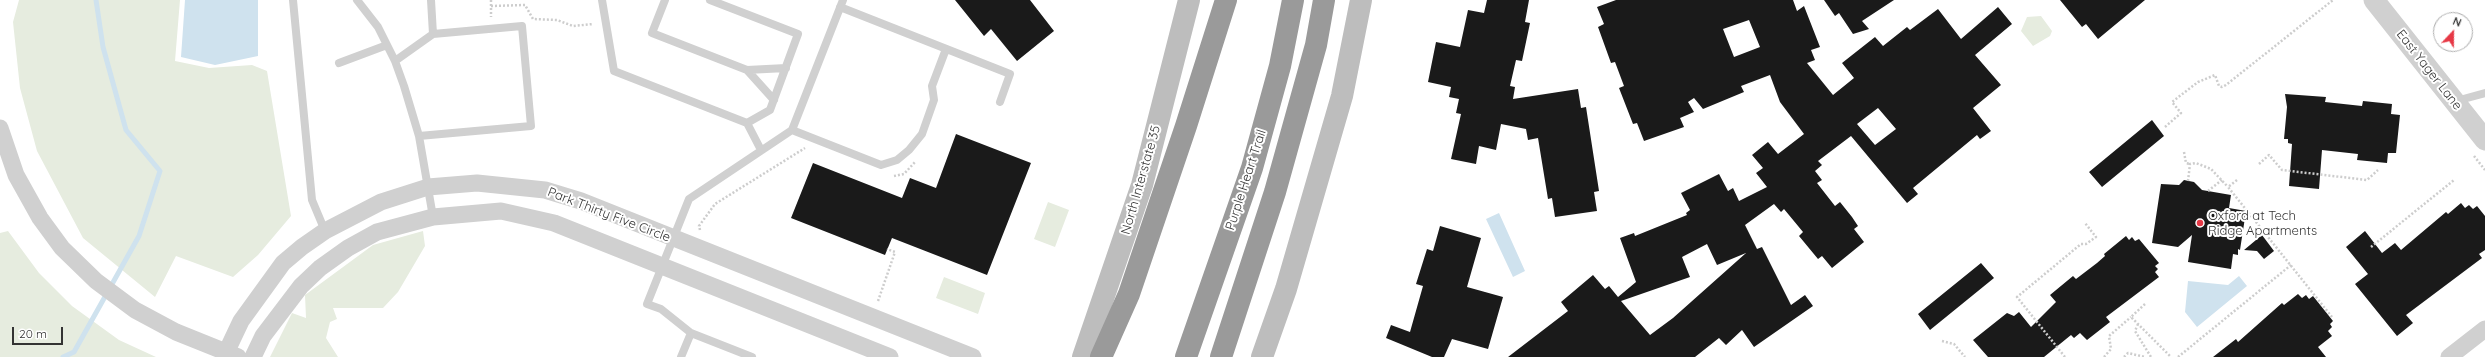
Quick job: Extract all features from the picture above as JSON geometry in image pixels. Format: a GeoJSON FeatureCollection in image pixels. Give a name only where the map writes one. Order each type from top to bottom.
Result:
{"type":"FeatureCollection","features":[{"type":"Feature","properties":{"kind":"highway"},"geometry":{"type":"LineString","coordinates":[[1101,357],[1129,294],[1186,126],[1226,0]]}},
{"type":"Feature","properties":{"kind":"highway","name":"Purple Heart Trail"},"geometry":{"type":"LineString","coordinates":[[1186,357],[1252,168],[1280,66],[1293,0]]}},
{"type":"Feature","properties":{"kind":"highway"},"geometry":{"type":"LineString","coordinates":[[1221,357],[1275,192],[1316,45],[1324,0]]}},
{"type":"Feature","properties":{"kind":"main road","name":"North Interstate 35"},"geometry":{"type":"LineString","coordinates":[[1083,357],[1142,185],[1189,0]]}},
{"type":"Feature","properties":{"kind":"main road"},"geometry":{"type":"LineString","coordinates":[[1262,357],[1286,289],[1342,96],[1361,0]]}},
{"type":"Feature","properties":{"kind":"street","name":"East Yager Lane"},"geometry":{"type":"LineString","coordinates":[[2374,0],[2453,102],[2485,140]]}},
{"type":"Feature","properties":{"kind":"street"},"geometry":{"type":"LineString","coordinates":[[0,128],[16,175],[40,218],[62,248],[96,282],[135,310],[176,332],[229,355]]}},
{"type":"Feature","properties":{"kind":"street","name":"Park Thirty Five Circle"},"geometry":{"type":"LineString","coordinates":[[229,355],[241,320],[283,264],[325,231],[381,202],[428,187],[477,183],[545,190],[581,201],[673,239],[973,357]]}},
{"type":"Feature","properties":{"kind":"street","name":"Park Thirty Five Circle"},"geometry":{"type":"LineString","coordinates":[[252,357],[263,336],[281,311],[320,268],[348,248],[377,232],[433,217],[501,211],[554,223],[662,268],[890,357]]}},
{"type":"Feature","properties":{"kind":"street"},"geometry":{"type":"LineString","coordinates":[[2449,357],[2485,329]]}},
{"type":"Feature","properties":{"kind":"lane"},"geometry":{"type":"LineString","coordinates":[[293,0],[312,200],[325,231]]}},
{"type":"Feature","properties":{"kind":"lane"},"geometry":{"type":"LineString","coordinates":[[357,0],[378,27],[395,61],[418,136],[433,217]]}},
{"type":"Feature","properties":{"kind":"lane"},"geometry":{"type":"LineString","coordinates":[[431,0],[433,34]]}},
{"type":"Feature","properties":{"kind":"lane"},"geometry":{"type":"LineString","coordinates":[[602,0],[614,70],[747,123],[761,150]]}},
{"type":"Feature","properties":{"kind":"lane"},"geometry":{"type":"LineString","coordinates":[[665,0],[652,33],[747,70],[786,68]]}},
{"type":"Feature","properties":{"kind":"lane"},"geometry":{"type":"LineString","coordinates":[[710,0],[798,34],[770,110],[747,123]]}},
{"type":"Feature","properties":{"kind":"lane"},"geometry":{"type":"LineString","coordinates":[[752,357],[690,333],[661,310],[648,304],[689,199],[792,130],[841,4],[946,49],[1010,74],[1000,102]]}},
{"type":"Feature","properties":{"kind":"lane"},"geometry":{"type":"LineString","coordinates":[[395,61],[433,34],[522,26],[531,126],[418,136]]}},
{"type":"Feature","properties":{"kind":"lane"},"geometry":{"type":"LineString","coordinates":[[339,63],[387,45]]}},
{"type":"Feature","properties":{"kind":"lane"},"geometry":{"type":"LineString","coordinates":[[792,130],[881,164],[897,160],[909,150],[922,134],[934,100],[932,86],[946,49]]}},
{"type":"Feature","properties":{"kind":"lane"},"geometry":{"type":"LineString","coordinates":[[747,70],[774,100]]}},
{"type":"Feature","properties":{"kind":"lane"},"geometry":{"type":"LineString","coordinates":[[2453,102],[2485,93]]}},
{"type":"Feature","properties":{"kind":"lane"},"geometry":{"type":"LineString","coordinates":[[681,357],[690,333]]}},
{"type":"Feature","properties":{"kind":"path"},"geometry":{"type":"LineString","coordinates":[[2165,127],[2181,113],[2172,102],[2198,82],[2215,75],[2220,86],[2222,87],[2226,85],[2333,0]]}},
{"type":"Feature","properties":{"kind":"path"},"geometry":{"type":"LineString","coordinates":[[491,6],[525,5],[533,19],[556,20],[573,26],[606,23]]}},
{"type":"Feature","properties":{"kind":"path"},"geometry":{"type":"LineString","coordinates":[[700,235],[699,226],[715,204],[807,147],[812,148]]}},
{"type":"Feature","properties":{"kind":"path"},"geometry":{"type":"LineString","coordinates":[[2184,152],[2186,163],[2204,165],[2222,180],[2332,317]]}},
{"type":"Feature","properties":{"kind":"path"},"geometry":{"type":"LineString","coordinates":[[2259,164],[2269,155],[2282,170],[2367,180],[2378,170]]}},
{"type":"Feature","properties":{"kind":"path"},"geometry":{"type":"LineString","coordinates":[[892,176],[904,174],[916,160]]}},
{"type":"Feature","properties":{"kind":"path"},"geometry":{"type":"LineString","coordinates":[[2188,181],[2190,164]]}},
{"type":"Feature","properties":{"kind":"path"},"geometry":{"type":"LineString","coordinates":[[2208,191],[2222,180]]}},
{"type":"Feature","properties":{"kind":"path"},"geometry":{"type":"LineString","coordinates":[[2228,187],[2237,180]]}},
{"type":"Feature","properties":{"kind":"path"},"geometry":{"type":"LineString","coordinates":[[2371,247],[2454,180]]}},
{"type":"Feature","properties":{"kind":"path"},"geometry":{"type":"LineString","coordinates":[[2065,357],[2017,297],[2081,244],[2086,244],[2096,237],[2085,223]]}},
{"type":"Feature","properties":{"kind":"path"},"geometry":{"type":"LineString","coordinates":[[878,302],[895,252],[887,249]]}},
{"type":"Feature","properties":{"kind":"path"},"geometry":{"type":"LineString","coordinates":[[2178,357],[2291,265]]}},
{"type":"Feature","properties":{"kind":"path"},"geometry":{"type":"LineString","coordinates":[[2104,357],[2111,349],[2109,336],[2145,304]]}},
{"type":"Feature","properties":{"kind":"path"},"geometry":{"type":"LineString","coordinates":[[2131,317],[2171,357]]}},
{"type":"Feature","properties":{"kind":"path"},"geometry":{"type":"LineString","coordinates":[[2138,324],[2136,331],[2151,357]]}},
{"type":"Feature","properties":{"kind":"path"},"geometry":{"type":"LineString","coordinates":[[1942,341],[1954,344],[1965,357]]}},
{"type":"Feature","properties":{"kind":"path"},"geometry":{"type":"LineString","coordinates":[[2124,357],[2128,352],[2145,357]]}},
{"type":"Feature","properties":{"kind":"shaded area"},"geometry":{"type":"Polygon","coordinates":[[[19,0],[180,0],[175,61],[209,68],[252,65],[267,71],[291,216],[258,255],[233,277],[176,256],[155,297],[83,238],[37,151],[20,88],[13,22],[19,0]]]}},
{"type":"Feature","properties":{"kind":"shaded area"},"geometry":{"type":"Polygon","coordinates":[[[2041,16],[2052,31],[2050,36],[2033,46],[2021,31],[2027,17],[2041,16]]]}},
{"type":"Feature","properties":{"kind":"shaded area"},"geometry":{"type":"Polygon","coordinates":[[[1048,202],[1069,210],[1055,247],[1034,239],[1048,202]]]}},
{"type":"Feature","properties":{"kind":"shaded area"},"geometry":{"type":"Polygon","coordinates":[[[8,231],[39,273],[72,306],[119,340],[156,357],[0,357],[0,233],[8,231]]]}},
{"type":"Feature","properties":{"kind":"shaded area"},"geometry":{"type":"Polygon","coordinates":[[[423,231],[425,246],[398,292],[383,308],[333,308],[337,319],[330,322],[326,338],[338,357],[270,357],[292,313],[306,318],[305,295],[373,245],[423,231]]]}},
{"type":"Feature","properties":{"kind":"shaded area"},"geometry":{"type":"Polygon","coordinates":[[[944,277],[985,293],[978,314],[936,298],[944,277]]]}},
{"type":"Feature","properties":{"kind":"water"},"geometry":{"type":"Polygon","coordinates":[[[185,0],[258,0],[258,56],[215,65],[181,57],[185,0]]]}},
{"type":"Feature","properties":{"kind":"water"},"geometry":{"type":"Polygon","coordinates":[[[1499,213],[1525,271],[1513,277],[1486,219],[1499,213]]]}},
{"type":"Feature","properties":{"kind":"water"},"geometry":{"type":"Polygon","coordinates":[[[2239,276],[2247,286],[2197,327],[2185,312],[2188,281],[2228,285],[2239,276]]]}},
{"type":"Feature","properties":{"kind":"building"},"geometry":{"type":"Polygon","coordinates":[[[955,0],[1030,0],[1054,31],[1017,61],[991,29],[984,36],[955,0]]]}},
{"type":"Feature","properties":{"kind":"building"},"geometry":{"type":"Polygon","coordinates":[[[1487,0],[1529,0],[1525,22],[1530,23],[1522,61],[1516,60],[1510,86],[1515,87],[1513,99],[1578,89],[1581,108],[1586,107],[1599,191],[1594,192],[1597,211],[1555,217],[1552,198],[1548,199],[1538,138],[1528,140],[1526,129],[1501,124],[1496,150],[1479,146],[1476,164],[1451,159],[1461,114],[1456,113],[1459,99],[1449,97],[1451,87],[1428,82],[1436,42],[1460,47],[1468,10],[1484,13],[1487,0]]]}},
{"type":"Feature","properties":{"kind":"building"},"geometry":{"type":"Polygon","coordinates":[[[1616,0],[1793,0],[1797,11],[1804,6],[1820,47],[1811,50],[1815,60],[1807,63],[1833,95],[1854,78],[1842,63],[1875,37],[1883,46],[1907,27],[1910,30],[1938,9],[1961,39],[1998,7],[2012,24],[1975,55],[2001,85],[1973,108],[1991,131],[1980,139],[1977,135],[1913,188],[1918,194],[1907,203],[1851,136],[1818,161],[1822,165],[1815,171],[1822,180],[1817,183],[1835,206],[1840,202],[1852,217],[1858,226],[1854,229],[1864,242],[1832,268],[1822,256],[1818,259],[1799,236],[1803,232],[1784,209],[1781,212],[1774,204],[1745,225],[1757,249],[1762,247],[1791,305],[1805,295],[1813,306],[1754,347],[1742,330],[1726,345],[1719,338],[1695,357],[1508,357],[1568,311],[1561,302],[1593,275],[1605,289],[1609,286],[1618,297],[1636,282],[1620,238],[1634,233],[1635,236],[1687,215],[1686,213],[1690,210],[1681,193],[1719,174],[1728,191],[1733,188],[1739,201],[1767,187],[1756,173],[1763,168],[1752,155],[1768,142],[1778,154],[1804,134],[1780,102],[1770,75],[1741,86],[1744,92],[1703,109],[1694,98],[1688,102],[1694,112],[1680,118],[1684,127],[1644,141],[1637,123],[1633,124],[1619,88],[1624,86],[1615,62],[1611,63],[1598,27],[1604,24],[1597,7],[1616,0]],[[1749,20],[1723,29],[1734,57],[1760,47],[1749,20]],[[1878,108],[1857,124],[1875,145],[1896,129],[1878,108]],[[1707,244],[1682,257],[1690,277],[1621,301],[1650,335],[1673,318],[1746,253],[1717,265],[1707,244]]]}},
{"type":"Feature","properties":{"kind":"building"},"geometry":{"type":"Polygon","coordinates":[[[1824,0],[1894,0],[1862,21],[1869,29],[1853,34],[1839,13],[1835,16],[1824,0]]]}},
{"type":"Feature","properties":{"kind":"building"},"geometry":{"type":"Polygon","coordinates":[[[2060,0],[2145,0],[2098,39],[2086,24],[2082,27],[2060,0]]]}},
{"type":"Feature","properties":{"kind":"building"},"geometry":{"type":"Polygon","coordinates":[[[2285,94],[2326,97],[2325,102],[2362,106],[2363,101],[2392,104],[2391,114],[2400,115],[2396,153],[2388,153],[2387,163],[2357,160],[2358,154],[2322,150],[2319,189],[2289,186],[2292,144],[2288,143],[2288,139],[2284,139],[2287,107],[2285,94]]]}},
{"type":"Feature","properties":{"kind":"building"},"geometry":{"type":"Polygon","coordinates":[[[2152,120],[2164,136],[2102,187],[2089,172],[2152,120]]]}},
{"type":"Feature","properties":{"kind":"building"},"geometry":{"type":"Polygon","coordinates":[[[956,134],[1031,163],[987,275],[892,238],[885,255],[791,218],[813,163],[902,198],[910,178],[936,188],[956,134]]]}},
{"type":"Feature","properties":{"kind":"building","name":"Oxford at Tech Ridge Apartments"},"geometry":{"type":"Polygon","coordinates":[[[2184,180],[2194,182],[2202,190],[2231,195],[2229,208],[2246,211],[2240,250],[2238,249],[2238,255],[2233,254],[2231,269],[2188,262],[2192,235],[2178,247],[2152,243],[2161,184],[2179,185],[2184,180]]]}},
{"type":"Feature","properties":{"kind":"building"},"geometry":{"type":"Polygon","coordinates":[[[2461,203],[2465,208],[2469,205],[2473,209],[2477,206],[2485,216],[2485,250],[2479,254],[2482,258],[2406,315],[2413,323],[2397,336],[2355,284],[2368,274],[2346,247],[2365,231],[2382,253],[2395,243],[2401,250],[2446,212],[2448,214],[2461,203]]]}},
{"type":"Feature","properties":{"kind":"building"},"geometry":{"type":"Polygon","coordinates":[[[1440,226],[1481,238],[1467,287],[1503,297],[1488,349],[1452,339],[1444,357],[1432,357],[1386,338],[1391,325],[1410,332],[1423,286],[1416,284],[1427,249],[1433,251],[1440,226]]]}},
{"type":"Feature","properties":{"kind":"building"},"geometry":{"type":"Polygon","coordinates":[[[2262,235],[2274,251],[2264,259],[2257,251],[2244,250],[2262,235]]]}},
{"type":"Feature","properties":{"kind":"building"},"geometry":{"type":"Polygon","coordinates":[[[2126,236],[2129,240],[2132,237],[2135,241],[2139,239],[2159,263],[2155,266],[2158,269],[2155,272],[2159,277],[2106,317],[2110,322],[2087,340],[2080,333],[2074,338],[2071,335],[2044,357],[1988,357],[1973,340],[2007,313],[2014,316],[2019,312],[2031,327],[2056,302],[2050,295],[2073,276],[2076,279],[2097,263],[2105,256],[2104,254],[2126,236]]]}},
{"type":"Feature","properties":{"kind":"building"},"geometry":{"type":"Polygon","coordinates":[[[1981,263],[1994,278],[1930,330],[1918,314],[1981,263]]]}},
{"type":"Feature","properties":{"kind":"building"},"geometry":{"type":"Polygon","coordinates":[[[2298,294],[2302,298],[2306,295],[2309,299],[2313,296],[2333,321],[2330,324],[2332,327],[2328,331],[2332,336],[2318,347],[2326,357],[2213,357],[2236,339],[2238,342],[2282,303],[2284,305],[2298,294]]]}},
{"type":"Feature","properties":{"kind":"waterway"},"geometry":{"type":"LineString","coordinates":[[63,357],[74,352],[139,236],[160,171],[126,130],[103,47],[96,0]]}},
{"type":"Feature","properties":{"kind":"place","name":"Oxford at Tech Ridge Apartments"},"geometry":{"type":"Point","coordinates":[2200,223]}}]}
